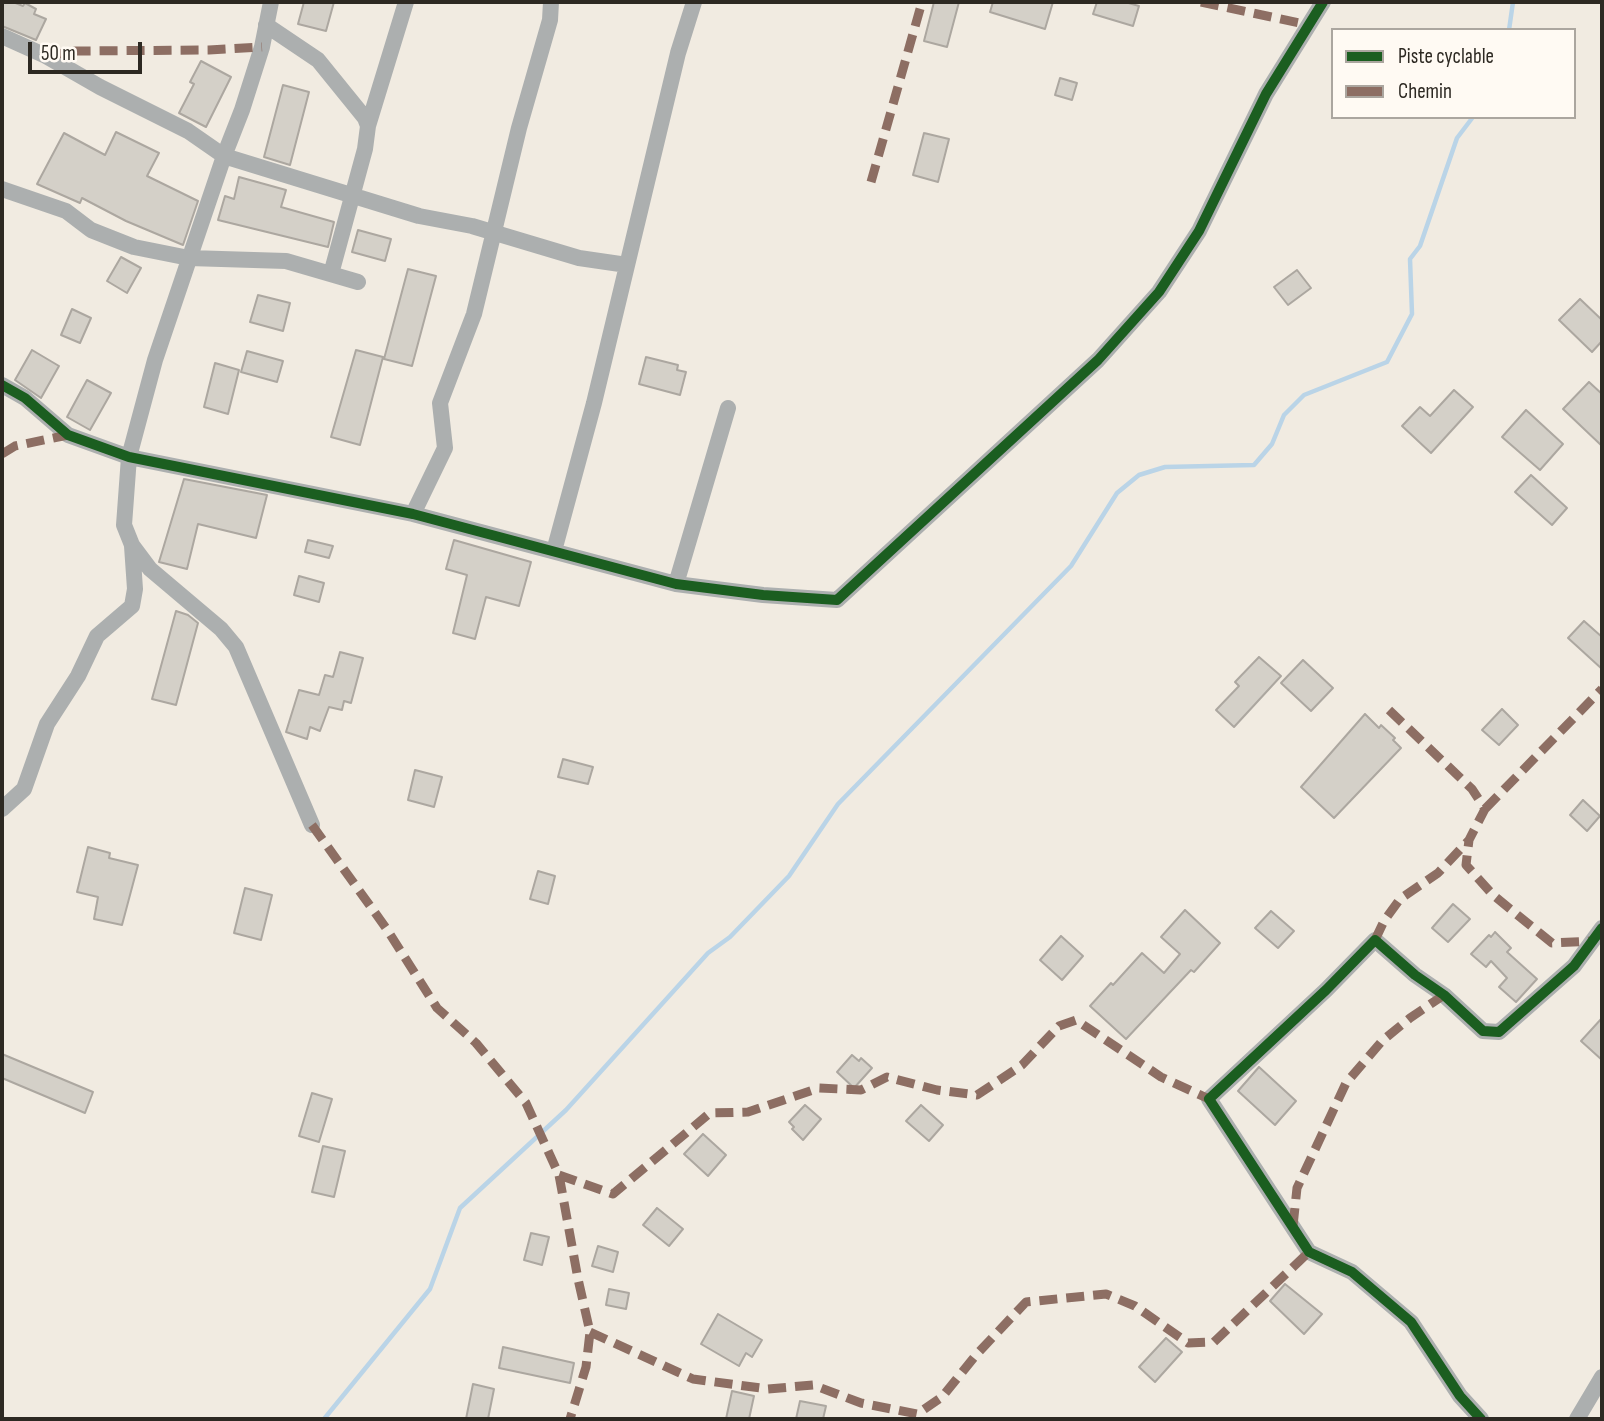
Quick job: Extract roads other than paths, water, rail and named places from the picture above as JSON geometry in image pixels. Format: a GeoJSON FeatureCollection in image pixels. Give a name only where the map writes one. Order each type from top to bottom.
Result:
{"type":"FeatureCollection","features":[{"type":"Feature","properties":{"kind":"street"},"geometry":{"type":"LineString","coordinates":[[271,2],[262,47],[242,110],[223,156],[155,360],[129,457],[124,524],[132,545],[150,569],[221,629],[236,647],[312,825]]}},
{"type":"Feature","properties":{"kind":"street"},"geometry":{"type":"LineString","coordinates":[[331,274],[365,149],[368,126],[406,2]]}},
{"type":"Feature","properties":{"kind":"street"},"geometry":{"type":"LineString","coordinates":[[413,514],[445,448],[440,403],[474,314],[519,128],[550,20],[551,2]]}},
{"type":"Feature","properties":{"kind":"street"},"geometry":{"type":"LineString","coordinates":[[554,551],[594,403],[678,53],[694,2]]}},
{"type":"Feature","properties":{"kind":"street"},"geometry":{"type":"LineString","coordinates":[[2,385],[25,398],[68,435],[129,457],[413,514],[676,584],[763,595],[837,600],[1098,360],[1159,292],[1199,231],[1266,94],[1323,2]]}},
{"type":"Feature","properties":{"kind":"street"},"geometry":{"type":"LineString","coordinates":[[266,25],[318,60],[365,118],[368,126]]}},
{"type":"Feature","properties":{"kind":"street"},"geometry":{"type":"LineString","coordinates":[[2,36],[188,131],[223,156],[419,216],[472,226],[579,257],[627,265]]}},
{"type":"Feature","properties":{"kind":"street"},"geometry":{"type":"LineString","coordinates":[[2,189],[66,211],[91,230],[134,247],[189,258],[286,261],[358,282]]}},
{"type":"Feature","properties":{"kind":"street"},"geometry":{"type":"LineString","coordinates":[[676,584],[727,408]]}},
{"type":"Feature","properties":{"kind":"street"},"geometry":{"type":"LineString","coordinates":[[2,809],[24,789],[47,724],[78,676],[97,636],[132,606],[135,589],[132,545]]}},
{"type":"Feature","properties":{"kind":"street"},"geometry":{"type":"LineString","coordinates":[[1481,1419],[1460,1396],[1411,1322],[1352,1272],[1309,1252],[1209,1099],[1326,990],[1375,940],[1415,975],[1444,995],[1483,1031],[1499,1032],[1574,966],[1602,928]]}},
{"type":"Feature","properties":{"kind":"street"},"geometry":{"type":"LineString","coordinates":[[1577,1419],[1602,1377]]}},
{"type":"Feature","properties":{"kind":"waterway"},"geometry":{"type":"LineString","coordinates":[[1509,28],[1513,2]]}},
{"type":"Feature","properties":{"kind":"waterway"},"geometry":{"type":"LineString","coordinates":[[324,1419],[430,1289],[460,1208],[566,1110],[708,953],[730,937],[789,876],[838,804],[1071,566],[1117,493],[1139,475],[1165,467],[1254,465],[1272,444],[1284,415],[1304,395],[1387,362],[1412,314],[1410,259],[1420,246],[1457,138],[1471,119]]}}]}
